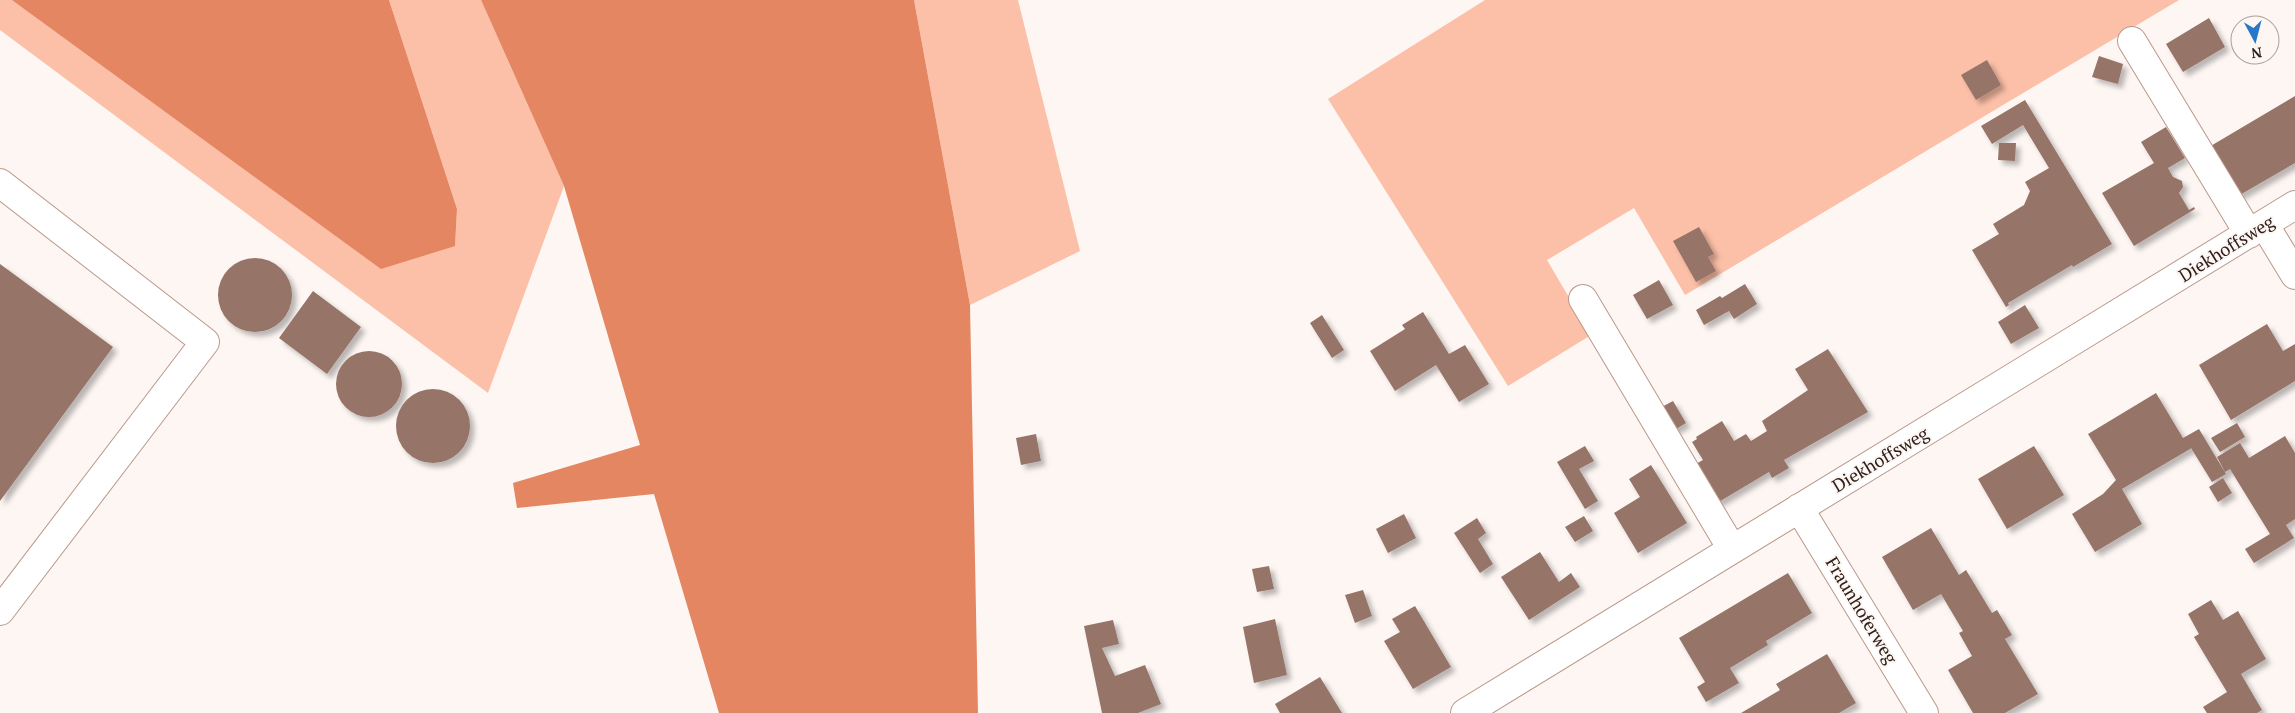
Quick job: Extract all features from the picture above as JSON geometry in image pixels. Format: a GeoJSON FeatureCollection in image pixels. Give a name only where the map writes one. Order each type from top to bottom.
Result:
{"type":"FeatureCollection","features":[{"type":"Feature","properties":{"kind":"street"},"geometry":{"type":"LineString","coordinates":[[2132,41],[2257,229],[2295,274]]}},
{"type":"Feature","properties":{"kind":"street"},"geometry":{"type":"LineString","coordinates":[[0,183],[205,342],[0,611]]}},
{"type":"Feature","properties":{"kind":"street","name":"Diekhoffsweg"},"geometry":{"type":"LineString","coordinates":[[1465,713],[2295,205]]}},
{"type":"Feature","properties":{"kind":"street"},"geometry":{"type":"LineString","coordinates":[[1583,299],[1732,549]]}},
{"type":"Feature","properties":{"kind":"street","name":"Fraunhoferweg"},"geometry":{"type":"LineString","coordinates":[[1799,508],[1924,713]]}},
{"type":"Feature","properties":{"kind":"shaded area"},"geometry":{"type":"Polygon","coordinates":[[[0,0],[12,0],[455,246],[457,209],[389,0],[481,0],[564,186],[488,393],[0,30],[0,0]]]}},
{"type":"Feature","properties":{"kind":"shaded area"},"geometry":{"type":"Polygon","coordinates":[[[12,0],[389,0],[457,209],[455,246],[381,269],[12,0]]]}},
{"type":"Feature","properties":{"kind":"shaded area"},"geometry":{"type":"Polygon","coordinates":[[[481,0],[914,0],[970,305],[978,713],[719,713],[654,494],[517,508],[513,483],[640,445],[564,186],[481,0]]]}},
{"type":"Feature","properties":{"kind":"shaded area"},"geometry":{"type":"Polygon","coordinates":[[[914,0],[1018,0],[1080,251],[970,305],[914,0]]]}},
{"type":"Feature","properties":{"kind":"shaded area"},"geometry":{"type":"Polygon","coordinates":[[[1485,0],[2179,0],[1685,295],[1634,208],[1547,260],[1591,335],[1508,386],[1328,99],[1485,0]]]}},
{"type":"Feature","properties":{"kind":"building"},"geometry":{"type":"Polygon","coordinates":[[[2209,18],[2225,47],[2183,72],[2166,44],[2209,18]]]}},
{"type":"Feature","properties":{"kind":"building"},"geometry":{"type":"Polygon","coordinates":[[[2099,56],[2123,64],[2118,84],[2092,77],[2099,56]]]}},
{"type":"Feature","properties":{"kind":"building"},"geometry":{"type":"Polygon","coordinates":[[[1987,60],[2001,85],[1976,100],[1961,75],[1987,60]]]}},
{"type":"Feature","properties":{"kind":"building"},"geometry":{"type":"Polygon","coordinates":[[[2295,96],[2295,163],[2238,196],[2209,147],[2295,96]]]}},
{"type":"Feature","properties":{"kind":"building"},"geometry":{"type":"Polygon","coordinates":[[[2025,100],[2112,244],[2008,303],[2009,305],[2006,307],[1972,250],[1999,234],[1993,224],[2024,205],[2030,191],[2025,182],[2049,168],[2023,125],[1992,144],[1981,126],[2025,100]]]}},
{"type":"Feature","properties":{"kind":"building"},"geometry":{"type":"Polygon","coordinates":[[[2166,127],[2185,158],[2168,168],[2173,177],[2182,181],[2183,187],[2179,193],[2189,210],[2194,207],[2195,209],[2134,246],[2102,193],[2154,163],[2141,142],[2166,127]]]}},
{"type":"Feature","properties":{"kind":"building"},"geometry":{"type":"Polygon","coordinates":[[[1999,143],[2016,143],[2015,161],[1998,160],[1999,143]]]}},
{"type":"Feature","properties":{"kind":"building"},"geometry":{"type":"Polygon","coordinates":[[[1699,227],[1714,254],[1708,257],[1716,271],[1696,282],[1673,241],[1699,227]]]}},
{"type":"Feature","properties":{"kind":"building"},"geometry":{"type":"Polygon","coordinates":[[[255,258],[269,261],[281,269],[289,281],[292,295],[289,309],[281,321],[269,329],[255,332],[241,329],[229,321],[221,309],[218,295],[221,281],[229,269],[241,261],[255,258]]]}},
{"type":"Feature","properties":{"kind":"building"},"geometry":{"type":"Polygon","coordinates":[[[0,264],[113,347],[0,501],[0,264]]]}},
{"type":"Feature","properties":{"kind":"building"},"geometry":{"type":"Polygon","coordinates":[[[1659,280],[1673,305],[1647,319],[1633,295],[1659,280]]]}},
{"type":"Feature","properties":{"kind":"building"},"geometry":{"type":"Polygon","coordinates":[[[1745,284],[1757,304],[1734,319],[1729,311],[1704,325],[1696,310],[1720,296],[1722,298],[1745,284]]]}},
{"type":"Feature","properties":{"kind":"building"},"geometry":{"type":"Polygon","coordinates":[[[313,291],[361,327],[327,374],[279,338],[313,291]]]}},
{"type":"Feature","properties":{"kind":"building"},"geometry":{"type":"Polygon","coordinates":[[[2025,305],[2039,328],[2011,344],[1998,322],[2025,305]]]}},
{"type":"Feature","properties":{"kind":"building"},"geometry":{"type":"Polygon","coordinates":[[[1423,312],[1449,354],[1465,345],[1489,384],[1459,402],[1436,365],[1395,391],[1370,351],[1405,329],[1402,325],[1423,312]]]}},
{"type":"Feature","properties":{"kind":"building"},"geometry":{"type":"Polygon","coordinates":[[[1322,315],[1344,350],[1332,358],[1310,323],[1322,315]]]}},
{"type":"Feature","properties":{"kind":"building"},"geometry":{"type":"Polygon","coordinates":[[[2267,324],[2283,351],[2295,344],[2295,381],[2231,420],[2199,365],[2267,324]]]}},
{"type":"Feature","properties":{"kind":"building"},"geometry":{"type":"Polygon","coordinates":[[[1828,349],[1868,412],[1784,460],[1789,468],[1772,478],[1769,472],[1717,503],[1694,465],[1703,460],[1692,442],[1697,439],[1696,437],[1722,421],[1734,441],[1746,434],[1751,441],[1767,431],[1762,421],[1808,390],[1795,369],[1828,349]]]}},
{"type":"Feature","properties":{"kind":"building"},"geometry":{"type":"Polygon","coordinates":[[[369,351],[381,354],[392,361],[399,372],[402,384],[399,396],[392,407],[381,414],[369,417],[357,414],[346,407],[339,396],[336,384],[339,372],[346,361],[357,354],[369,351]]]}},
{"type":"Feature","properties":{"kind":"building"},"geometry":{"type":"Polygon","coordinates":[[[433,389],[447,392],[459,400],[467,412],[470,426],[467,440],[459,452],[447,460],[433,463],[419,460],[407,452],[399,440],[396,426],[399,412],[407,400],[419,392],[433,389]]]}},
{"type":"Feature","properties":{"kind":"building"},"geometry":{"type":"Polygon","coordinates":[[[2156,393],[2183,438],[2199,429],[2226,474],[2212,482],[2191,448],[2122,489],[2142,524],[2095,552],[2072,514],[2103,494],[2116,480],[2088,434],[2156,393]]]}},
{"type":"Feature","properties":{"kind":"building"},"geometry":{"type":"Polygon","coordinates":[[[1673,401],[1686,423],[1671,432],[1658,409],[1673,401]]]}},
{"type":"Feature","properties":{"kind":"building"},"geometry":{"type":"Polygon","coordinates":[[[2237,423],[2245,437],[2220,452],[2211,438],[2237,423]]]}},
{"type":"Feature","properties":{"kind":"building"},"geometry":{"type":"Polygon","coordinates":[[[1036,434],[1041,461],[1021,465],[1016,438],[1036,434]]]}},
{"type":"Feature","properties":{"kind":"building"},"geometry":{"type":"Polygon","coordinates":[[[2285,436],[2295,453],[2295,519],[2286,525],[2294,538],[2254,563],[2245,549],[2270,534],[2230,469],[2225,472],[2217,457],[2240,443],[2249,458],[2285,436]]]}},
{"type":"Feature","properties":{"kind":"building"},"geometry":{"type":"Polygon","coordinates":[[[1585,446],[1594,461],[1579,469],[1598,501],[1585,509],[1557,462],[1585,446]]]}},
{"type":"Feature","properties":{"kind":"building"},"geometry":{"type":"Polygon","coordinates":[[[2034,446],[2064,495],[2007,529],[1978,479],[2034,446]]]}},
{"type":"Feature","properties":{"kind":"building"},"geometry":{"type":"Polygon","coordinates":[[[1651,465],[1687,523],[1638,553],[1614,513],[1640,497],[1629,479],[1651,465]]]}},
{"type":"Feature","properties":{"kind":"building"},"geometry":{"type":"Polygon","coordinates":[[[2223,478],[2232,493],[2218,502],[2209,487],[2223,478]]]}},
{"type":"Feature","properties":{"kind":"building"},"geometry":{"type":"Polygon","coordinates":[[[1404,514],[1416,538],[1388,553],[1376,529],[1404,514]]]}},
{"type":"Feature","properties":{"kind":"building"},"geometry":{"type":"Polygon","coordinates":[[[1584,516],[1593,531],[1575,542],[1565,527],[1584,516]]]}},
{"type":"Feature","properties":{"kind":"building"},"geometry":{"type":"Polygon","coordinates":[[[1477,518],[1486,533],[1478,539],[1493,564],[1480,573],[1454,533],[1477,518]]]}},
{"type":"Feature","properties":{"kind":"building"},"geometry":{"type":"Polygon","coordinates":[[[1931,528],[1959,575],[1966,570],[1992,613],[1997,610],[2012,635],[2005,639],[2038,694],[2005,713],[1973,713],[1948,670],[1972,656],[1959,633],[1963,631],[1941,594],[1913,610],[1882,557],[1931,528]]]}},
{"type":"Feature","properties":{"kind":"building"},"geometry":{"type":"Polygon","coordinates":[[[1540,552],[1559,582],[1571,573],[1580,587],[1529,620],[1501,577],[1540,552]]]}},
{"type":"Feature","properties":{"kind":"building"},"geometry":{"type":"Polygon","coordinates":[[[1269,566],[1274,589],[1257,592],[1252,569],[1269,566]]]}},
{"type":"Feature","properties":{"kind":"building"},"geometry":{"type":"Polygon","coordinates":[[[1788,573],[1812,613],[1766,641],[1768,645],[1730,668],[1739,683],[1706,702],[1697,687],[1705,682],[1679,638],[1788,573]]]}},
{"type":"Feature","properties":{"kind":"building"},"geometry":{"type":"Polygon","coordinates":[[[1363,590],[1372,616],[1355,623],[1345,595],[1363,590]]]}},
{"type":"Feature","properties":{"kind":"building"},"geometry":{"type":"Polygon","coordinates":[[[2211,600],[2223,620],[2238,611],[2266,659],[2241,674],[2262,710],[2257,713],[2207,713],[2203,707],[2227,692],[2194,637],[2199,634],[2188,614],[2211,600]]]}},
{"type":"Feature","properties":{"kind":"building"},"geometry":{"type":"Polygon","coordinates":[[[1415,606],[1451,667],[1413,689],[1384,641],[1400,632],[1392,619],[1415,606]]]}},
{"type":"Feature","properties":{"kind":"building"},"geometry":{"type":"Polygon","coordinates":[[[1275,619],[1287,675],[1254,683],[1243,627],[1275,619]]]}},
{"type":"Feature","properties":{"kind":"building"},"geometry":{"type":"Polygon","coordinates":[[[1113,620],[1119,644],[1102,648],[1115,676],[1145,665],[1161,704],[1138,713],[1102,713],[1084,626],[1113,620]]]}},
{"type":"Feature","properties":{"kind":"building"},"geometry":{"type":"Polygon","coordinates":[[[1827,654],[1856,703],[1839,713],[1741,713],[1780,690],[1776,684],[1827,654]]]}},
{"type":"Feature","properties":{"kind":"building"},"geometry":{"type":"Polygon","coordinates":[[[1320,677],[1342,713],[1280,713],[1275,704],[1320,677]]]}}]}
